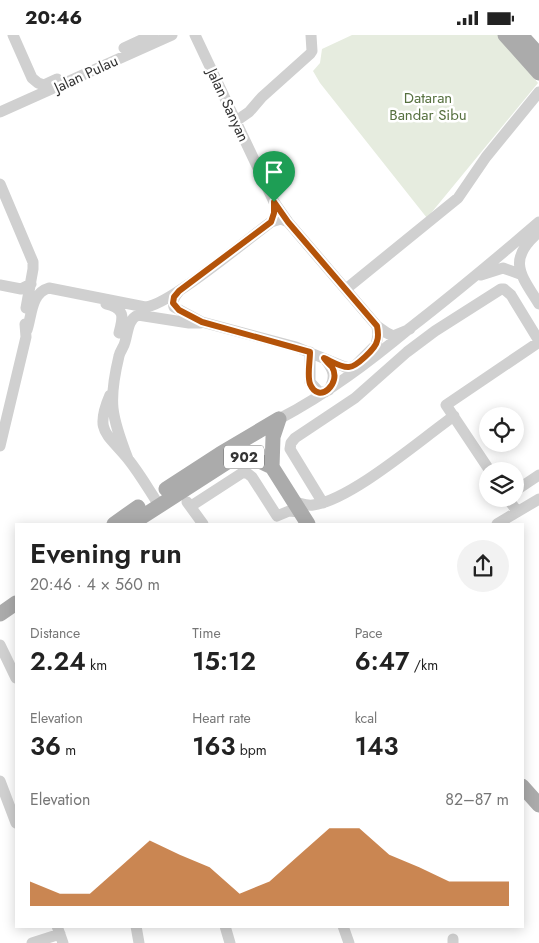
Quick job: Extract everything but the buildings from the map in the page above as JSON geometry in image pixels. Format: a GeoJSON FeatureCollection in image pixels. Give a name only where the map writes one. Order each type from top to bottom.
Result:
{"type":"FeatureCollection","features":[{"type":"Feature","properties":{"kind":"main road"},"geometry":{"type":"LineString","coordinates":[[505,35],[539,73]]}},
{"type":"Feature","properties":{"kind":"main road"},"geometry":{"type":"LineString","coordinates":[[521,35],[539,55]]}},
{"type":"Feature","properties":{"kind":"main road","name":"902"},"geometry":{"type":"LineString","coordinates":[[272,467],[273,437],[280,419]]}},
{"type":"Feature","properties":{"kind":"main road","name":"902"},"geometry":{"type":"LineString","coordinates":[[132,523],[156,501],[220,454],[280,419]]}},
{"type":"Feature","properties":{"kind":"main road","name":"902"},"geometry":{"type":"LineString","coordinates":[[116,523],[156,501],[179,493],[229,461],[240,457],[253,457],[272,467],[301,512]]}},
{"type":"Feature","properties":{"kind":"main road"},"geometry":{"type":"LineString","coordinates":[[0,601],[15,592]]}},
{"type":"Feature","properties":{"kind":"main road"},"geometry":{"type":"LineString","coordinates":[[0,614],[15,604]]}},
{"type":"Feature","properties":{"kind":"main road"},"geometry":{"type":"LineString","coordinates":[[524,789],[534,804]]}},
{"type":"Feature","properties":{"kind":"street"},"geometry":{"type":"LineString","coordinates":[[13,35],[32,78],[30,91],[24,102]]}},
{"type":"Feature","properties":{"kind":"street","name":"Jalan Pulau"},"geometry":{"type":"LineString","coordinates":[[32,78],[42,84],[51,82],[152,35]]}},
{"type":"Feature","properties":{"kind":"street","name":"Jalan Pulau"},"geometry":{"type":"LineString","coordinates":[[0,112],[172,35]]}},
{"type":"Feature","properties":{"kind":"street","name":"Jalan Sanyan"},"geometry":{"type":"LineString","coordinates":[[195,35],[274,202],[288,222],[377,326]]}},
{"type":"Feature","properties":{"kind":"street"},"geometry":{"type":"LineString","coordinates":[[236,121],[249,112],[262,97],[310,54],[312,51],[311,35]]}},
{"type":"Feature","properties":{"kind":"street"},"geometry":{"type":"LineString","coordinates":[[346,289],[458,198],[486,157],[539,92]]}},
{"type":"Feature","properties":{"kind":"street"},"geometry":{"type":"LineString","coordinates":[[0,184],[33,262],[33,269],[27,289],[25,312],[27,333]]}},
{"type":"Feature","properties":{"kind":"street"},"geometry":{"type":"LineString","coordinates":[[271,222],[274,213],[274,202]]}},
{"type":"Feature","properties":{"kind":"street"},"geometry":{"type":"LineString","coordinates":[[0,446],[36,297],[41,291],[49,288],[151,307],[179,291],[271,222],[281,219],[288,222]]}},
{"type":"Feature","properties":{"kind":"street"},"geometry":{"type":"LineString","coordinates":[[280,419],[358,371],[539,222]]}},
{"type":"Feature","properties":{"kind":"street"},"geometry":{"type":"LineString","coordinates":[[538,233],[527,245],[520,260],[520,274],[539,304]]}},
{"type":"Feature","properties":{"kind":"street"},"geometry":{"type":"LineString","coordinates":[[472,279],[503,268],[520,274]]}},
{"type":"Feature","properties":{"kind":"street"},"geometry":{"type":"LineString","coordinates":[[0,285],[27,289]]}},
{"type":"Feature","properties":{"kind":"street"},"geometry":{"type":"LineString","coordinates":[[323,503],[290,446],[295,438],[362,391],[407,352],[436,331],[501,289],[504,289],[511,295],[539,341],[446,405],[484,462]]}},
{"type":"Feature","properties":{"kind":"street"},"geometry":{"type":"LineString","coordinates":[[179,291],[174,297],[174,307],[202,322],[310,352],[350,368],[356,365],[376,345],[377,326]]}},
{"type":"Feature","properties":{"kind":"street"},"geometry":{"type":"LineString","coordinates":[[27,333],[31,330],[42,297],[51,293],[58,294],[119,309],[123,320],[118,343],[120,353]]}},
{"type":"Feature","properties":{"kind":"street"},"geometry":{"type":"LineString","coordinates":[[156,501],[128,459],[111,441],[103,427],[102,417],[112,392],[120,353],[124,347],[130,321],[133,317],[138,315],[189,323],[202,322]]}},
{"type":"Feature","properties":{"kind":"street"},"geometry":{"type":"LineString","coordinates":[[426,316],[436,331]]}},
{"type":"Feature","properties":{"kind":"street"},"geometry":{"type":"LineString","coordinates":[[377,326],[393,336],[410,329]]}},
{"type":"Feature","properties":{"kind":"street"},"geometry":{"type":"LineString","coordinates":[[310,352],[310,382],[314,389],[319,392],[331,389],[362,391]]}},
{"type":"Feature","properties":{"kind":"street"},"geometry":{"type":"LineString","coordinates":[[324,358],[334,374],[334,382],[331,389]]}},
{"type":"Feature","properties":{"kind":"street"},"geometry":{"type":"LineString","coordinates":[[190,506],[242,473],[247,473],[252,477],[278,516],[289,511],[301,512],[311,505],[323,503],[344,494],[454,416]]}},
{"type":"Feature","properties":{"kind":"street"},"geometry":{"type":"LineString","coordinates":[[524,485],[539,475]]}},
{"type":"Feature","properties":{"kind":"street"},"geometry":{"type":"LineString","coordinates":[[179,493],[202,523]]}},
{"type":"Feature","properties":{"kind":"street"},"geometry":{"type":"LineString","coordinates":[[499,523],[539,499]]}},
{"type":"Feature","properties":{"kind":"street"},"geometry":{"type":"LineString","coordinates":[[514,507],[517,511]]}},
{"type":"Feature","properties":{"kind":"street"},"geometry":{"type":"LineString","coordinates":[[1,650],[15,676]]}},
{"type":"Feature","properties":{"kind":"street"},"geometry":{"type":"LineString","coordinates":[[0,781],[15,820]]}},
{"type":"Feature","properties":{"kind":"street"},"geometry":{"type":"LineString","coordinates":[[136,928],[139,943]]}},
{"type":"Feature","properties":{"kind":"street"},"geometry":{"type":"LineString","coordinates":[[226,928],[230,943]]}},
{"type":"Feature","properties":{"kind":"street"},"geometry":{"type":"LineString","coordinates":[[344,928],[349,943]]}},
{"type":"Feature","properties":{"kind":"street"},"geometry":{"type":"LineString","coordinates":[[32,943],[60,934]]}},
{"type":"Feature","properties":{"kind":"green space","name":"Dataran Bandar Sibu"},"geometry":{"type":"Polygon","coordinates":[[[352,35],[498,35],[538,83],[427,218],[320,83],[313,71],[320,63],[322,49],[352,35]]]}},
{"type":"Feature","properties":{"kind":"route"},"geometry":{"type":"LineString","coordinates":[[274,202],[288,222],[377,326],[376,345],[356,365],[350,368],[324,358],[334,374],[334,382],[329,390],[325,392],[319,392],[311,385],[310,352],[202,322],[174,307],[174,297],[179,291],[271,222],[274,213],[274,202]]}}]}
